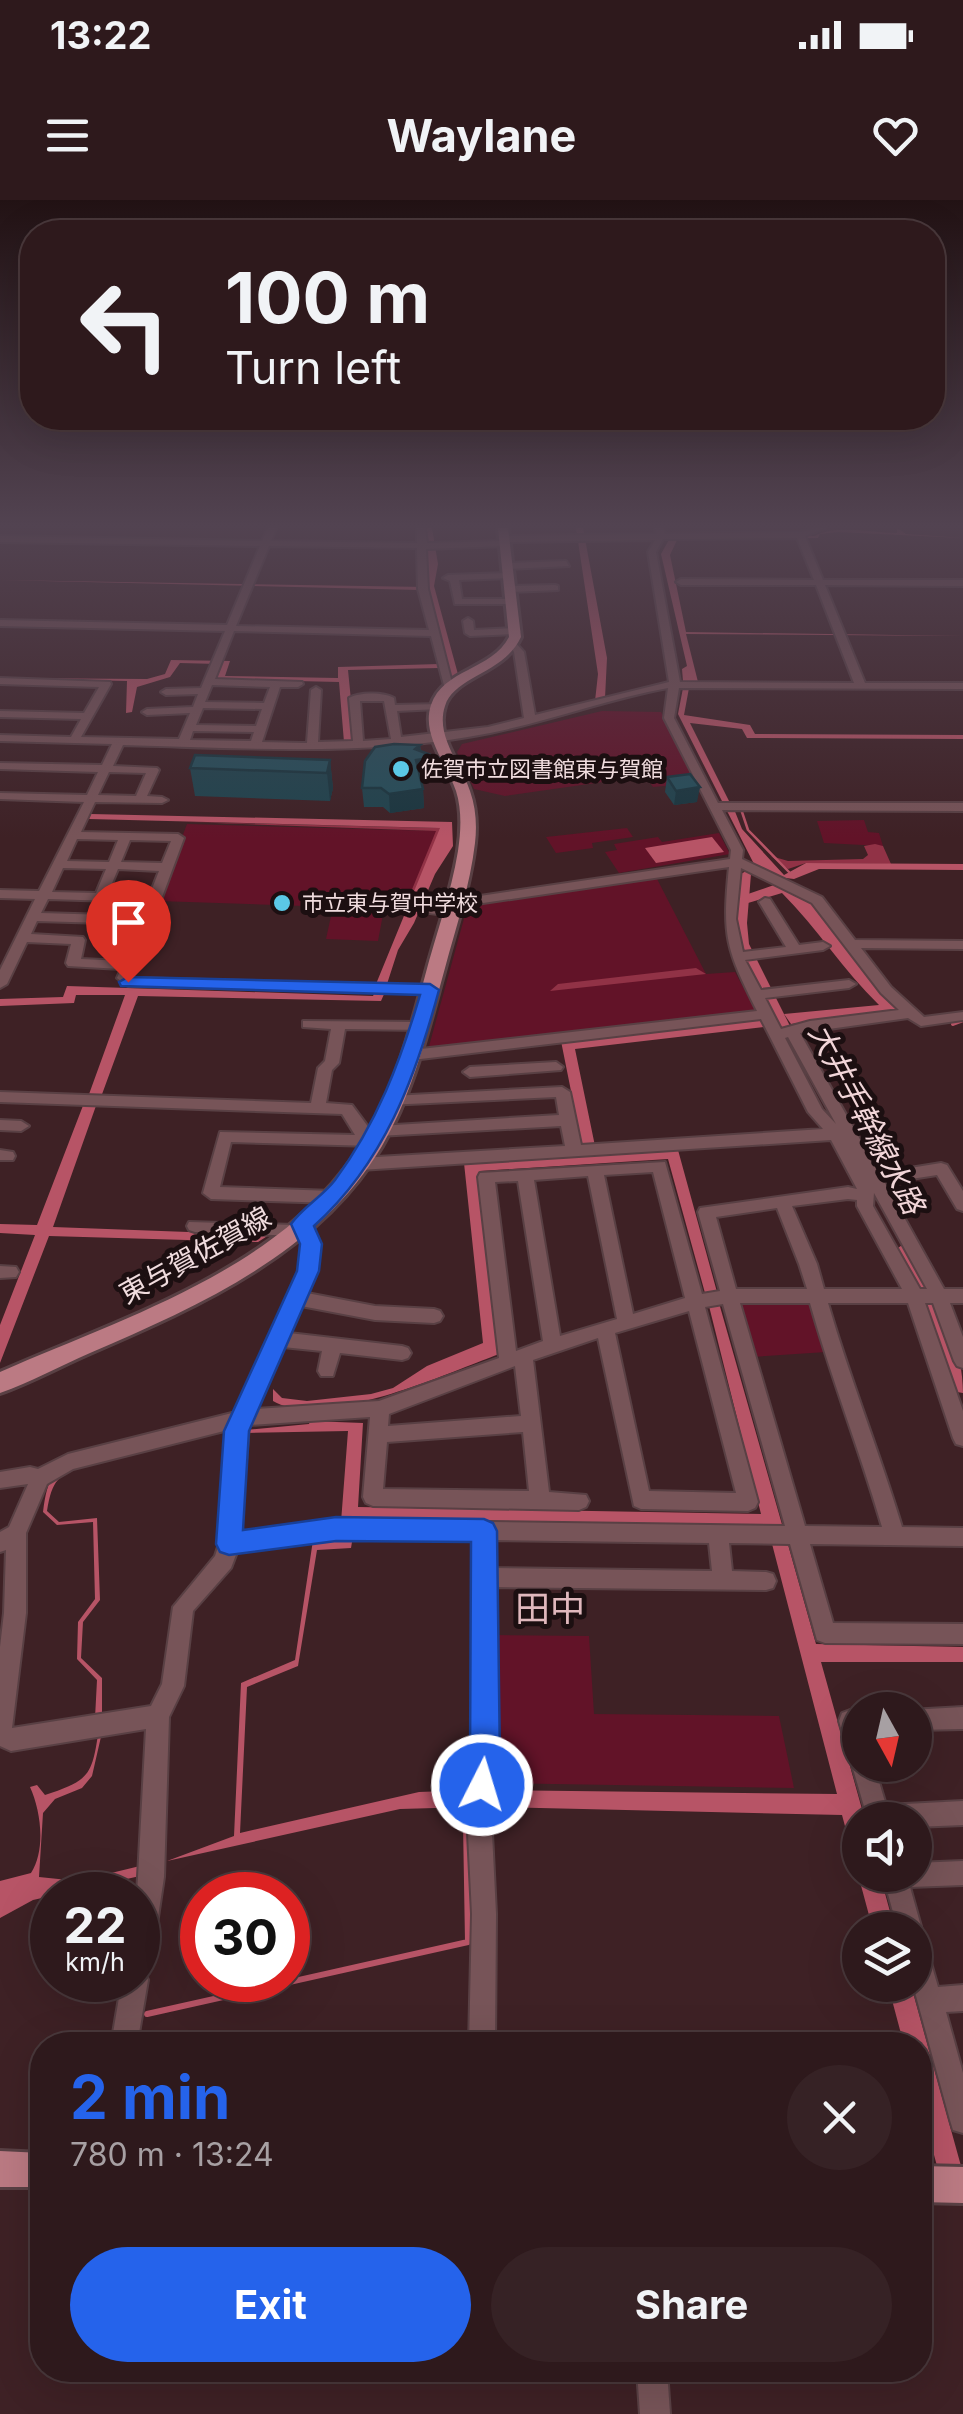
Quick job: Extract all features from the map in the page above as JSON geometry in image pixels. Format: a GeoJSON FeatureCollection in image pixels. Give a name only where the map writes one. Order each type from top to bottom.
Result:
{"type":"FeatureCollection","features":[{"type":"Feature","properties":{"kind":"main road"},"geometry":{"type":"LineString","coordinates":[[438,706],[450,689],[499,659],[515,638],[514,631]]}},
{"type":"Feature","properties":{"kind":"main road","name":"東与賀佐賀線"},"geometry":{"type":"LineString","coordinates":[[0,1383],[214,1283],[268,1252],[333,1197],[360,1164],[412,1055],[464,864],[468,820],[461,785],[438,739],[438,706]]}},
{"type":"Feature","properties":{"kind":"main road"},"geometry":{"type":"LineString","coordinates":[[0,2170],[30,2170]]}},
{"type":"Feature","properties":{"kind":"main road"},"geometry":{"type":"LineString","coordinates":[[932,2184],[963,2185]]}},
{"type":"Feature","properties":{"kind":"street"},"geometry":{"type":"LineString","coordinates":[[183,743],[230,631]]}},
{"type":"Feature","properties":{"kind":"street"},"geometry":{"type":"LineString","coordinates":[[399,631],[433,632],[450,689]]}},
{"type":"Feature","properties":{"kind":"street"},"geometry":{"type":"LineString","coordinates":[[470,631],[515,638],[530,720]]}},
{"type":"Feature","properties":{"kind":"street"},"geometry":{"type":"LineString","coordinates":[[665,631],[674,685],[669,718],[737,850],[730,918],[744,956],[763,994],[766,1014],[784,1034],[843,1134],[876,1179],[925,1296],[963,1438]]}},
{"type":"Feature","properties":{"kind":"street"},"geometry":{"type":"LineString","coordinates":[[839,631],[861,686]]}},
{"type":"Feature","properties":{"kind":"street"},"geometry":{"type":"LineString","coordinates":[[0,681],[106,684],[74,740]]}},
{"type":"Feature","properties":{"kind":"street"},"geometry":{"type":"LineString","coordinates":[[255,745],[276,684]]}},
{"type":"Feature","properties":{"kind":"street"},"geometry":{"type":"LineString","coordinates":[[166,692],[298,684]]}},
{"type":"Feature","properties":{"kind":"street"},"geometry":{"type":"LineString","coordinates":[[0,738],[312,746],[397,743],[438,739],[530,720],[674,685],[963,686]]}},
{"type":"Feature","properties":{"kind":"street"},"geometry":{"type":"LineString","coordinates":[[312,746],[316,690]]}},
{"type":"Feature","properties":{"kind":"street"},"geometry":{"type":"LineString","coordinates":[[0,693],[100,696]]}},
{"type":"Feature","properties":{"kind":"street"},"geometry":{"type":"LineString","coordinates":[[358,741],[354,698],[389,698],[397,743]]}},
{"type":"Feature","properties":{"kind":"street"},"geometry":{"type":"LineString","coordinates":[[147,712],[268,706]]}},
{"type":"Feature","properties":{"kind":"street"},"geometry":{"type":"LineString","coordinates":[[391,708],[438,706]]}},
{"type":"Feature","properties":{"kind":"street"},"geometry":{"type":"LineString","coordinates":[[0,714],[88,716]]}},
{"type":"Feature","properties":{"kind":"street"},"geometry":{"type":"LineString","coordinates":[[190,728],[260,729]]}},
{"type":"Feature","properties":{"kind":"street"},"geometry":{"type":"LineString","coordinates":[[22,796],[54,740]]}},
{"type":"Feature","properties":{"kind":"street"},"geometry":{"type":"LineString","coordinates":[[0,984],[119,741]]}},
{"type":"Feature","properties":{"kind":"street"},"geometry":{"type":"LineString","coordinates":[[0,766],[173,770]]}},
{"type":"Feature","properties":{"kind":"street"},"geometry":{"type":"LineString","coordinates":[[140,799],[153,770]]}},
{"type":"Feature","properties":{"kind":"street"},"geometry":{"type":"LineString","coordinates":[[0,796],[162,800]]}},
{"type":"Feature","properties":{"kind":"street"},"geometry":{"type":"LineString","coordinates":[[715,806],[963,808]]}},
{"type":"Feature","properties":{"kind":"street"},"geometry":{"type":"LineString","coordinates":[[73,835],[178,838],[128,965],[124,978],[128,982],[430,990]]}},
{"type":"Feature","properties":{"kind":"street"},"geometry":{"type":"LineString","coordinates":[[100,896],[126,836]]}},
{"type":"Feature","properties":{"kind":"street"},"geometry":{"type":"LineString","coordinates":[[424,908],[452,907],[738,862],[816,900],[886,990],[909,1013],[928,1022],[963,1016]]}},
{"type":"Feature","properties":{"kind":"street"},"geometry":{"type":"LineString","coordinates":[[59,864],[167,867]]}},
{"type":"Feature","properties":{"kind":"street"},"geometry":{"type":"LineString","coordinates":[[0,894],[154,898]]}},
{"type":"Feature","properties":{"kind":"street"},"geometry":{"type":"LineString","coordinates":[[764,902],[795,950]]}},
{"type":"Feature","properties":{"kind":"street"},"geometry":{"type":"LineString","coordinates":[[33,917],[146,920]]}},
{"type":"Feature","properties":{"kind":"street"},"geometry":{"type":"LineString","coordinates":[[23,938],[78,940],[74,963],[128,965]]}},
{"type":"Feature","properties":{"kind":"street"},"geometry":{"type":"LineString","coordinates":[[852,944],[963,945]]}},
{"type":"Feature","properties":{"kind":"street"},"geometry":{"type":"LineString","coordinates":[[744,956],[824,946]]}},
{"type":"Feature","properties":{"kind":"street"},"geometry":{"type":"LineString","coordinates":[[763,994],[848,984]]}},
{"type":"Feature","properties":{"kind":"street"},"geometry":{"type":"LineString","coordinates":[[784,1034],[810,1026],[909,1013]]}},
{"type":"Feature","properties":{"kind":"street"},"geometry":{"type":"LineString","coordinates":[[412,1055],[766,1014]]}},
{"type":"Feature","properties":{"kind":"street"},"geometry":{"type":"LineString","coordinates":[[308,1024],[420,1027]]}},
{"type":"Feature","properties":{"kind":"street"},"geometry":{"type":"LineString","coordinates":[[318,1108],[339,1025]]}},
{"type":"Feature","properties":{"kind":"street"},"geometry":{"type":"LineString","coordinates":[[550,1039],[560,1086]]}},
{"type":"Feature","properties":{"kind":"street"},"geometry":{"type":"LineString","coordinates":[[470,1072],[556,1066]]}},
{"type":"Feature","properties":{"kind":"street"},"geometry":{"type":"LineString","coordinates":[[392,1102],[562,1092],[574,1150]]}},
{"type":"Feature","properties":{"kind":"street"},"geometry":{"type":"LineString","coordinates":[[0,1097],[351,1111],[360,1132],[376,1136]]}},
{"type":"Feature","properties":{"kind":"street"},"geometry":{"type":"LineString","coordinates":[[333,1197],[211,1192],[224,1136],[376,1136],[568,1120]]}},
{"type":"Feature","properties":{"kind":"street"},"geometry":{"type":"LineString","coordinates":[[0,1125],[21,1126]]}},
{"type":"Feature","properties":{"kind":"street"},"geometry":{"type":"LineString","coordinates":[[360,1164],[843,1134]]}},
{"type":"Feature","properties":{"kind":"street"},"geometry":{"type":"LineString","coordinates":[[843,1134],[865,1206],[963,1361]]}},
{"type":"Feature","properties":{"kind":"street"},"geometry":{"type":"LineString","coordinates":[[540,1499],[531,1424],[515,1358],[486,1176],[659,1166],[748,1502],[641,1500],[606,1329]]}},
{"type":"Feature","properties":{"kind":"street"},"geometry":{"type":"LineString","coordinates":[[876,1179],[963,1166]]}},
{"type":"Feature","properties":{"kind":"street"},"geometry":{"type":"LineString","coordinates":[[941,1169],[963,1205]]}},
{"type":"Feature","properties":{"kind":"street"},"geometry":{"type":"LineString","coordinates":[[595,1170],[626,1322]]}},
{"type":"Feature","properties":{"kind":"street"},"geometry":{"type":"LineString","coordinates":[[525,1174],[553,1344]]}},
{"type":"Feature","properties":{"kind":"street"},"geometry":{"type":"LineString","coordinates":[[865,1196],[848,1193],[706,1212],[825,1633],[963,1634]]}},
{"type":"Feature","properties":{"kind":"street"},"geometry":{"type":"LineString","coordinates":[[782,1202],[817,1294],[894,1535]]}},
{"type":"Feature","properties":{"kind":"street"},"geometry":{"type":"LineString","coordinates":[[152,1872],[158,1716],[173,1686],[183,1607],[224,1561],[229,1544],[237,1431],[298,1298],[308,1271],[311,1244],[298,1228],[195,1226]]}},
{"type":"Feature","properties":{"kind":"street"},"geometry":{"type":"LineString","coordinates":[[158,1716],[11,1740],[0,1734],[15,1613],[8,1538],[40,1478],[68,1462],[243,1418],[380,1409],[553,1344],[696,1302],[730,1296],[817,1294],[963,1296]]}},
{"type":"Feature","properties":{"kind":"street"},"geometry":{"type":"LineString","coordinates":[[298,1298],[375,1313],[434,1316]]}},
{"type":"Feature","properties":{"kind":"street"},"geometry":{"type":"LineString","coordinates":[[277,1339],[402,1354]]}},
{"type":"Feature","properties":{"kind":"street"},"geometry":{"type":"LineString","coordinates":[[327,1371],[332,1347]]}},
{"type":"Feature","properties":{"kind":"street"},"geometry":{"type":"LineString","coordinates":[[380,1409],[373,1497],[579,1501]]}},
{"type":"Feature","properties":{"kind":"street"},"geometry":{"type":"LineString","coordinates":[[378,1435],[531,1424]]}},
{"type":"Feature","properties":{"kind":"street"},"geometry":{"type":"LineString","coordinates":[[0,1480],[30,1474],[40,1478]]}},
{"type":"Feature","properties":{"kind":"street"},"geometry":{"type":"LineString","coordinates":[[229,1544],[336,1529],[963,1536]]}},
{"type":"Feature","properties":{"kind":"street"},"geometry":{"type":"LineString","coordinates":[[482,2032],[484,1914],[479,1813],[485,1763],[484,1531]]}},
{"type":"Feature","properties":{"kind":"street"},"geometry":{"type":"LineString","coordinates":[[718,1533],[723,1580]]}},
{"type":"Feature","properties":{"kind":"street"},"geometry":{"type":"LineString","coordinates":[[484,1577],[766,1581]]}},
{"type":"Feature","properties":{"kind":"street"},"geometry":{"type":"LineString","coordinates":[[932,1719],[963,1718]]}},
{"type":"Feature","properties":{"kind":"street"},"geometry":{"type":"LineString","coordinates":[[868,1782],[878,1818],[963,1813]]}},
{"type":"Feature","properties":{"kind":"street"},"geometry":{"type":"LineString","coordinates":[[905,1912],[895,1876],[963,1873]]}},
{"type":"Feature","properties":{"kind":"street"},"geometry":{"type":"LineString","coordinates":[[932,2000],[963,1998]]}},
{"type":"Feature","properties":{"kind":"street"},"geometry":{"type":"LineString","coordinates":[[126,2032],[131,2002]]}},
{"type":"Feature","properties":{"kind":"street"},"geometry":{"type":"LineString","coordinates":[[931,2002],[963,2120]]}},
{"type":"Feature","properties":{"kind":"street"},"geometry":{"type":"LineString","coordinates":[[653,2382],[654,2414]]}},
{"type":"Feature","properties":{"kind":"shaded area"},"geometry":{"type":"Polygon","coordinates":[[[434,631],[446,631],[459,678],[451,679],[434,631]]]}},
{"type":"Feature","properties":{"kind":"shaded area"},"geometry":{"type":"Polygon","coordinates":[[[592,631],[602,631],[607,658],[605,698],[595,701],[598,674],[592,631]]]}},
{"type":"Feature","properties":{"kind":"shaded area"},"geometry":{"type":"Polygon","coordinates":[[[679,631],[963,636],[686,634],[698,682],[683,681],[682,669],[687,666],[679,631]]]}},
{"type":"Feature","properties":{"kind":"shaded area"},"geometry":{"type":"Polygon","coordinates":[[[171,660],[230,661],[225,676],[338,678],[338,667],[439,664],[439,668],[348,670],[355,741],[344,742],[339,682],[215,679],[218,664],[180,663],[170,677],[137,687],[132,712],[126,713],[127,681],[0,678],[147,679],[165,674],[171,660]]]}},
{"type":"Feature","properties":{"kind":"shaded area"},"geometry":{"type":"Polygon","coordinates":[[[683,688],[689,688],[684,715],[750,725],[755,734],[963,735],[963,739],[747,738],[742,729],[690,723],[730,803],[723,803],[678,714],[683,688]]]}},
{"type":"Feature","properties":{"kind":"shaded area"},"geometry":{"type":"Polygon","coordinates":[[[602,711],[661,712],[698,783],[653,787],[645,776],[505,796],[474,789],[457,752],[462,744],[602,711]]]}},
{"type":"Feature","properties":{"kind":"shaded area"},"geometry":{"type":"Polygon","coordinates":[[[726,809],[734,809],[742,829],[784,875],[806,863],[963,864],[963,870],[819,869],[794,879],[769,876],[754,864],[726,809]]]}},
{"type":"Feature","properties":{"kind":"shaded area"},"geometry":{"type":"Polygon","coordinates":[[[91,814],[452,822],[453,846],[398,950],[387,984],[376,984],[440,828],[89,819],[91,814]]]}},
{"type":"Feature","properties":{"kind":"shaded area"},"geometry":{"type":"Polygon","coordinates":[[[864,820],[868,832],[879,833],[883,846],[824,843],[817,821],[864,820]]]}},
{"type":"Feature","properties":{"kind":"shaded area"},"geometry":{"type":"Polygon","coordinates":[[[187,822],[443,830],[411,905],[406,904],[436,831],[187,822]]]}},
{"type":"Feature","properties":{"kind":"shaded area"},"geometry":{"type":"Polygon","coordinates":[[[187,824],[437,831],[404,909],[384,909],[378,941],[326,939],[333,907],[158,901],[187,824]]]}},
{"type":"Feature","properties":{"kind":"shaded area"},"geometry":{"type":"Polygon","coordinates":[[[627,828],[633,837],[556,853],[546,837],[627,828]]]}},
{"type":"Feature","properties":{"kind":"shaded area"},"geometry":{"type":"Polygon","coordinates":[[[719,833],[730,854],[619,873],[605,852],[617,850],[614,844],[658,837],[662,842],[719,833]]]}},
{"type":"Feature","properties":{"kind":"shaded area"},"geometry":{"type":"Polygon","coordinates":[[[712,837],[724,852],[656,863],[645,848],[712,837]]]}},
{"type":"Feature","properties":{"kind":"shaded area"},"geometry":{"type":"Polygon","coordinates":[[[864,846],[883,846],[891,864],[806,863],[788,869],[771,856],[788,861],[863,859],[868,855],[864,846]]]}},
{"type":"Feature","properties":{"kind":"shaded area"},"geometry":{"type":"Polygon","coordinates":[[[655,875],[706,974],[735,972],[757,1013],[428,1050],[468,904],[655,875]]]}},
{"type":"Feature","properties":{"kind":"shaded area"},"geometry":{"type":"Polygon","coordinates":[[[774,885],[796,892],[814,905],[899,1011],[791,1024],[784,1014],[879,1005],[782,893],[748,903],[748,894],[774,885]]]}},
{"type":"Feature","properties":{"kind":"shaded area"},"geometry":{"type":"Polygon","coordinates":[[[696,968],[706,974],[550,991],[558,984],[696,968]]]}},
{"type":"Feature","properties":{"kind":"shaded area"},"geometry":{"type":"Polygon","coordinates":[[[67,986],[373,996],[375,992],[385,992],[381,1001],[138,996],[101,1097],[88,1097],[125,995],[76,995],[74,1003],[0,1006],[0,999],[63,997],[67,986]]]}},
{"type":"Feature","properties":{"kind":"shaded area"},"geometry":{"type":"Polygon","coordinates":[[[761,1019],[765,1027],[575,1049],[595,1146],[582,1146],[561,1041],[761,1019]]]}},
{"type":"Feature","properties":{"kind":"shaded area"},"geometry":{"type":"Polygon","coordinates":[[[84,1103],[97,1103],[53,1227],[269,1235],[258,1242],[49,1236],[0,1363],[0,1325],[35,1235],[0,1233],[0,1224],[37,1225],[84,1103]]]}},
{"type":"Feature","properties":{"kind":"shaded area"},"geometry":{"type":"Polygon","coordinates":[[[678,1150],[717,1292],[705,1293],[668,1159],[480,1171],[499,1354],[386,1396],[353,1404],[295,1408],[273,1401],[273,1389],[282,1398],[307,1401],[393,1388],[427,1366],[483,1343],[464,1163],[678,1150]]]}},
{"type":"Feature","properties":{"kind":"shaded area"},"geometry":{"type":"Polygon","coordinates":[[[810,1300],[826,1352],[751,1357],[735,1302],[810,1300]]]}},
{"type":"Feature","properties":{"kind":"shaded area"},"geometry":{"type":"Polygon","coordinates":[[[719,1303],[783,1528],[341,1522],[348,1431],[246,1433],[310,1421],[363,1423],[358,1507],[761,1514],[709,1306],[719,1303]]]}},
{"type":"Feature","properties":{"kind":"shaded area"},"geometry":{"type":"Polygon","coordinates":[[[88,1465],[58,1480],[47,1511],[59,1522],[97,1518],[100,1600],[83,1622],[81,1658],[102,1678],[102,1717],[95,1718],[97,1680],[77,1659],[78,1622],[95,1599],[93,1522],[57,1525],[43,1512],[54,1477],[66,1469],[88,1465]]]}},
{"type":"Feature","properties":{"kind":"shaded area"},"geometry":{"type":"Polygon","coordinates":[[[353,1536],[351,1548],[317,1550],[298,1666],[247,1687],[240,1833],[419,1792],[472,1790],[470,1807],[400,1809],[167,1861],[234,1836],[241,1683],[295,1660],[313,1540],[353,1536]]]}},
{"type":"Feature","properties":{"kind":"shaded area"},"geometry":{"type":"Polygon","coordinates":[[[771,1540],[787,1541],[816,1644],[963,1647],[963,1662],[821,1662],[842,1737],[842,1782],[854,1782],[860,1802],[842,1802],[842,1815],[492,1807],[493,1790],[837,1794],[771,1540]]]}},
{"type":"Feature","properties":{"kind":"shaded area"},"geometry":{"type":"Polygon","coordinates":[[[493,1635],[589,1636],[594,1714],[779,1716],[794,1788],[495,1783],[493,1635]]]}},
{"type":"Feature","properties":{"kind":"shaded area"},"geometry":{"type":"Polygon","coordinates":[[[99,1728],[103,1728],[92,1776],[82,1788],[55,1799],[43,1813],[39,1872],[32,1872],[40,1842],[37,1807],[30,1787],[37,1785],[45,1795],[72,1785],[87,1774],[99,1728]]]}},
{"type":"Feature","properties":{"kind":"shaded area"},"geometry":{"type":"Polygon","coordinates":[[[140,1866],[140,1872],[115,1872],[140,1866]]]}},
{"type":"Feature","properties":{"kind":"shaded area"},"geometry":{"type":"Polygon","coordinates":[[[30,1873],[30,1902],[0,1918],[0,1881],[30,1873]]]}},
{"type":"Feature","properties":{"kind":"shaded area"},"geometry":{"type":"Polygon","coordinates":[[[863,1892],[885,1892],[890,1912],[868,1912],[863,1892]]]}},
{"type":"Feature","properties":{"kind":"shaded area"},"geometry":{"type":"Polygon","coordinates":[[[893,2002],[916,2002],[924,2032],[901,2032],[893,2002]]]}},
{"type":"Feature","properties":{"kind":"shaded area"},"geometry":{"type":"Polygon","coordinates":[[[932,2061],[961,2166],[937,2166],[932,2147],[932,2061]]]}},
{"type":"Feature","properties":{"kind":"building"},"geometry":{"type":"Polygon","coordinates":[[[420,745],[415,749],[436,757],[416,760],[423,789],[389,794],[381,788],[362,788],[365,761],[375,747],[420,745]]]}},
{"type":"Feature","properties":{"kind":"building"},"geometry":{"type":"Polygon","coordinates":[[[195,755],[330,760],[327,773],[190,768],[195,755]]]}},
{"type":"Feature","properties":{"kind":"building"},"geometry":{"type":"Polygon","coordinates":[[[690,774],[700,787],[676,791],[667,777],[690,774]]]}},
{"type":"Feature","properties":{"kind":"waterway"},"geometry":{"type":"LineString","coordinates":[[741,809],[748,830],[789,872]]}},
{"type":"Feature","properties":{"kind":"waterway","name":"大井手幹線水路"},"geometry":{"type":"LineString","coordinates":[[746,874],[743,944],[793,1044]]}},
{"type":"Feature","properties":{"kind":"waterway"},"geometry":{"type":"LineString","coordinates":[[953,1024],[963,1020]]}},
{"type":"Feature","properties":{"kind":"waterway","name":"大井手幹線水路"},"geometry":{"type":"LineString","coordinates":[[905,1248],[933,1304],[963,1387]]}},
{"type":"Feature","properties":{"kind":"waterway"},"geometry":{"type":"LineString","coordinates":[[466,1805],[466,1823]]}},
{"type":"Feature","properties":{"kind":"waterway"},"geometry":{"type":"LineString","coordinates":[[147,2014],[468,1942],[466,1823]]}},
{"type":"Feature","properties":{"kind":"place","name":"佐賀市立図書館東与賀館"},"geometry":{"type":"Point","coordinates":[401,769]}},
{"type":"Feature","properties":{"kind":"place","name":"市立東与賀中学校"},"geometry":{"type":"Point","coordinates":[282,903]}},
{"type":"Feature","properties":{"kind":"district","name":"田中"},"geometry":{"type":"Point","coordinates":[550,1609]}},
{"type":"Feature","properties":{"kind":"route"},"geometry":{"type":"LineString","coordinates":[[128,982],[430,990],[412,1055],[374,1142],[334,1196],[302,1224],[311,1244],[308,1271],[237,1431],[229,1544],[336,1529],[484,1531],[486,1678],[482,1785]]}}]}
